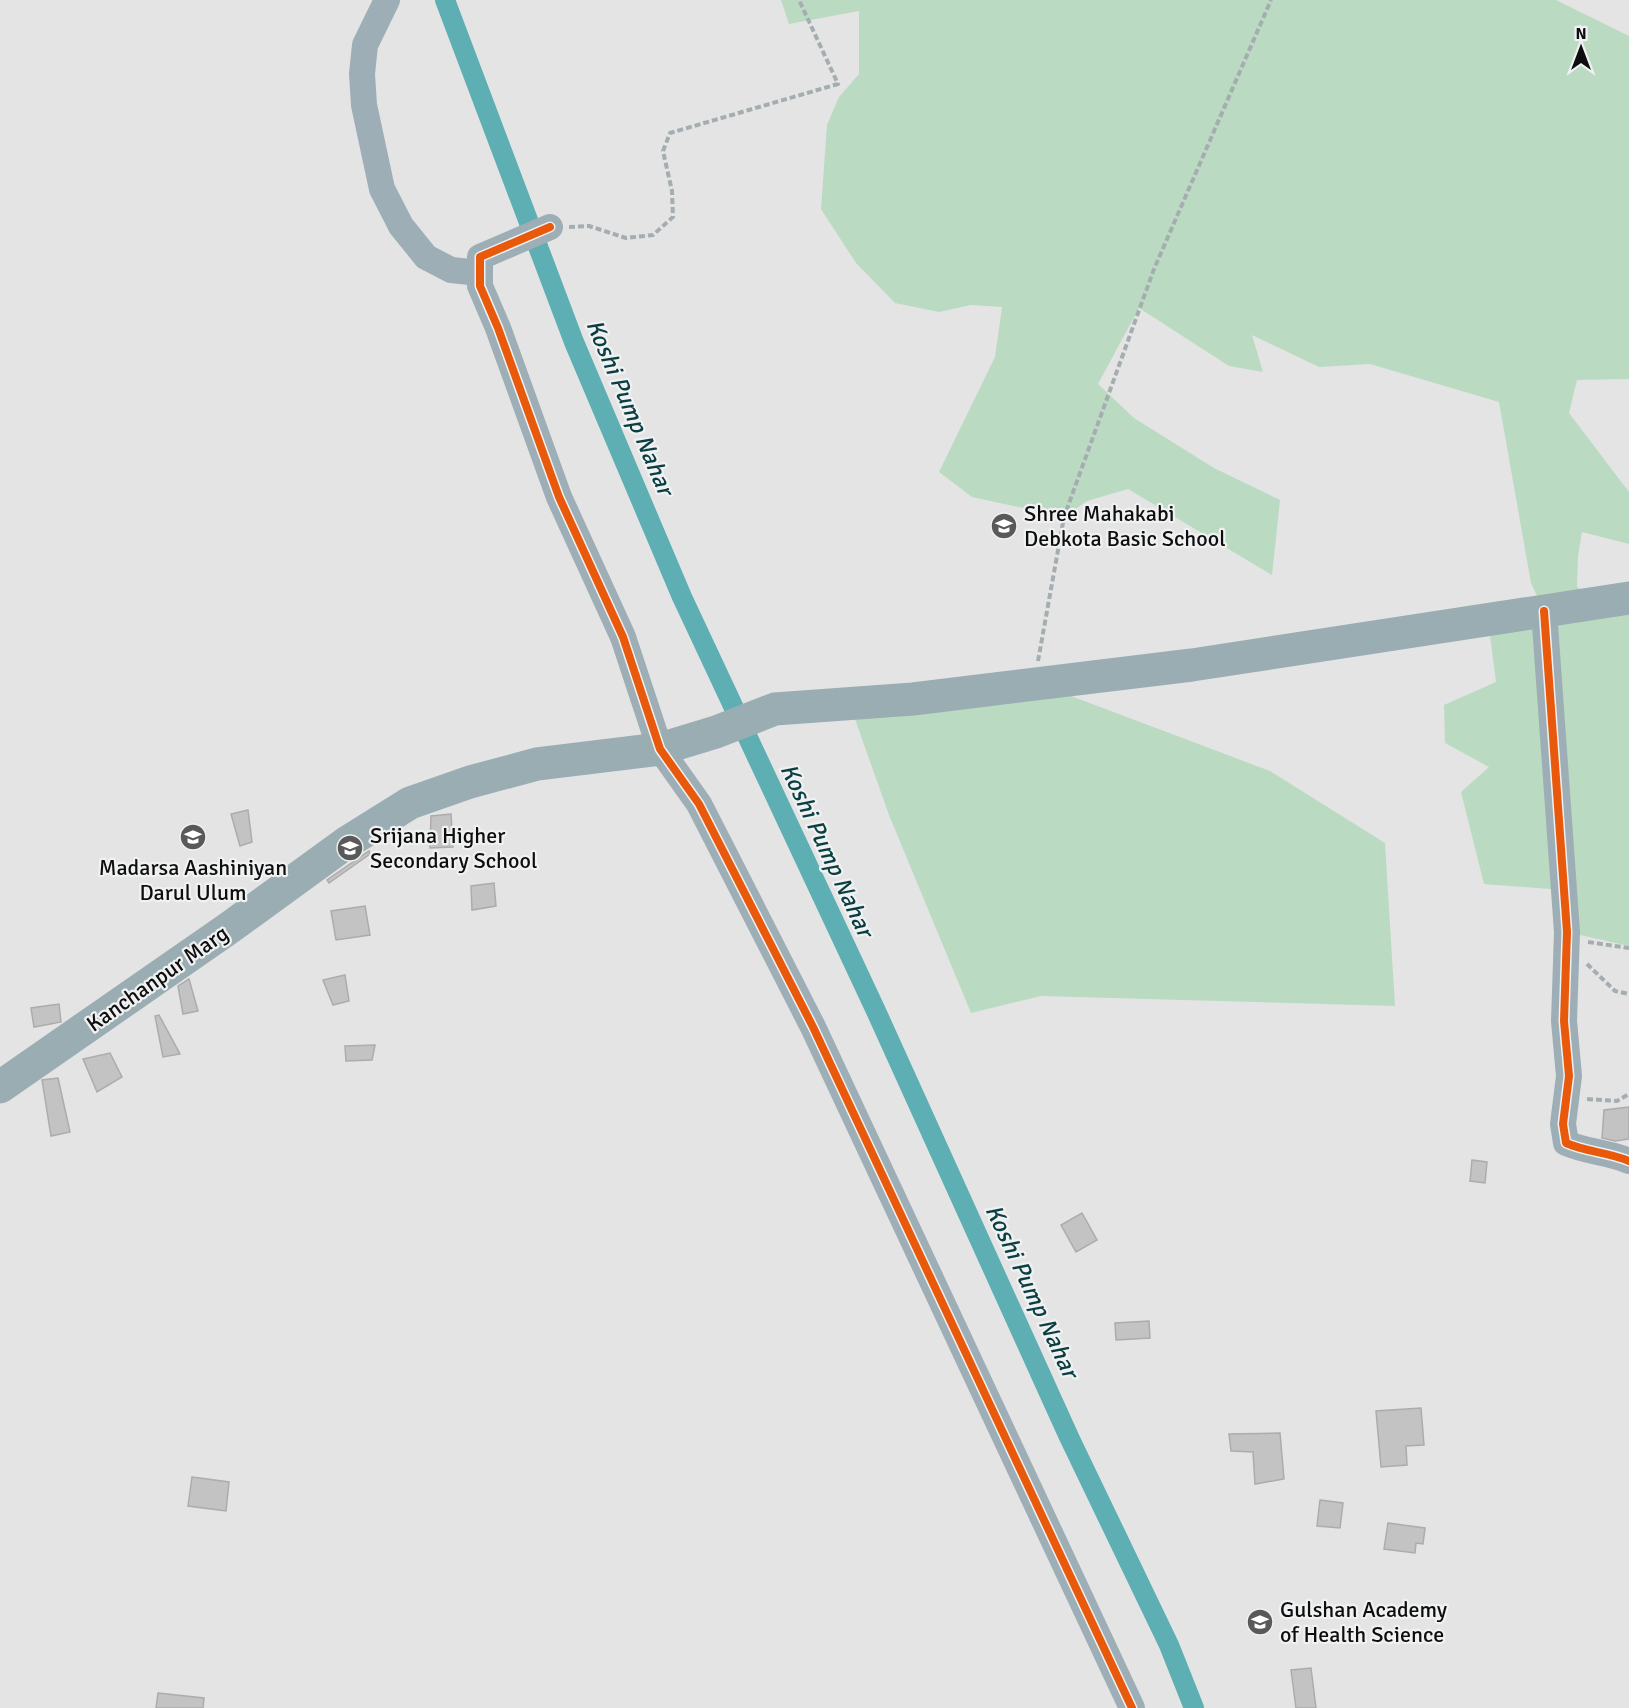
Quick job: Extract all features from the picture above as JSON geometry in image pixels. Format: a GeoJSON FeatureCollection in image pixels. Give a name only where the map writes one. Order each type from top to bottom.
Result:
{"type":"FeatureCollection","features":[{"type":"Feature","properties":{"kind":"main road","name":"Kanchanpur Marg"},"geometry":{"type":"LineString","coordinates":[[0,1087],[346,843],[410,803],[470,782],[537,764],[660,749],[716,732],[775,709],[913,699],[1034,682],[1192,664],[1629,598]]}},
{"type":"Feature","properties":{"kind":"street"},"geometry":{"type":"LineString","coordinates":[[387,0],[365,45],[362,74],[364,105],[382,189],[401,226],[426,257],[451,270],[480,273]]}},
{"type":"Feature","properties":{"kind":"street"},"geometry":{"type":"LineString","coordinates":[[550,227],[480,257],[480,286],[498,328],[559,497],[623,637],[660,749],[699,804],[813,1027],[1132,1708]]}},
{"type":"Feature","properties":{"kind":"street"},"geometry":{"type":"LineString","coordinates":[[1544,611],[1567,932],[1564,1021],[1569,1076],[1563,1124],[1566,1143],[1582,1150],[1615,1155],[1629,1161]]}},
{"type":"Feature","properties":{"kind":"path"},"geometry":{"type":"LineString","coordinates":[[550,227],[589,226],[626,238],[652,235],[673,217],[672,191],[663,151],[670,133],[838,84],[799,0]]}},
{"type":"Feature","properties":{"kind":"path"},"geometry":{"type":"LineString","coordinates":[[1034,682],[1064,517],[1154,269],[1271,0]]}},
{"type":"Feature","properties":{"kind":"path"},"geometry":{"type":"LineString","coordinates":[[1567,932],[1590,943],[1629,948]]}},
{"type":"Feature","properties":{"kind":"path"},"geometry":{"type":"LineString","coordinates":[[1567,932],[1583,961],[1615,991],[1629,994]]}},
{"type":"Feature","properties":{"kind":"path"},"geometry":{"type":"LineString","coordinates":[[1567,1092],[1590,1099],[1617,1101],[1629,1094]]}},
{"type":"Feature","properties":{"kind":"green space"},"geometry":{"type":"Polygon","coordinates":[[[781,0],[1556,0],[1629,36],[1629,379],[1577,380],[1569,413],[1629,492],[1629,544],[1582,532],[1578,556],[1577,587],[1586,592],[1629,591],[1629,946],[1567,932],[1564,890],[1484,884],[1461,792],[1489,767],[1445,743],[1444,705],[1496,682],[1488,620],[1544,611],[1531,583],[1499,402],[1370,364],[1319,367],[1252,335],[1263,372],[1229,366],[1139,308],[1098,384],[1134,418],[1214,468],[1280,500],[1272,575],[1128,489],[1087,501],[1064,517],[972,497],[939,472],[995,357],[1002,307],[971,305],[939,312],[895,303],[856,263],[821,209],[827,125],[839,97],[859,74],[859,11],[789,24],[781,0]]]}},
{"type":"Feature","properties":{"kind":"green space"},"geometry":{"type":"Polygon","coordinates":[[[1034,682],[1270,771],[1385,843],[1395,1006],[1041,996],[971,1013],[889,815],[851,708],[1034,682]]]}},
{"type":"Feature","properties":{"kind":"building"},"geometry":{"type":"Polygon","coordinates":[[[248,810],[252,842],[240,846],[231,814],[248,810]]]}},
{"type":"Feature","properties":{"kind":"building"},"geometry":{"type":"Polygon","coordinates":[[[451,814],[453,847],[430,848],[431,816],[451,814]]]}},
{"type":"Feature","properties":{"kind":"building"},"geometry":{"type":"Polygon","coordinates":[[[369,851],[370,854],[329,883],[327,880],[369,851]]]}},
{"type":"Feature","properties":{"kind":"building"},"geometry":{"type":"Polygon","coordinates":[[[494,883],[496,906],[472,910],[471,886],[494,883]]]}},
{"type":"Feature","properties":{"kind":"building"},"geometry":{"type":"Polygon","coordinates":[[[365,906],[370,935],[336,940],[331,911],[365,906]]]}},
{"type":"Feature","properties":{"kind":"building"},"geometry":{"type":"Polygon","coordinates":[[[345,975],[349,1001],[333,1005],[323,980],[345,975]]]}},
{"type":"Feature","properties":{"kind":"building"},"geometry":{"type":"Polygon","coordinates":[[[189,979],[198,1011],[183,1014],[178,986],[189,979]]]}},
{"type":"Feature","properties":{"kind":"building"},"geometry":{"type":"Polygon","coordinates":[[[59,1004],[61,1022],[34,1027],[31,1008],[59,1004]]]}},
{"type":"Feature","properties":{"kind":"building"},"geometry":{"type":"Polygon","coordinates":[[[159,1015],[180,1054],[163,1057],[155,1016],[159,1015]]]}},
{"type":"Feature","properties":{"kind":"building"},"geometry":{"type":"Polygon","coordinates":[[[375,1045],[372,1060],[346,1061],[345,1046],[375,1045]]]}},
{"type":"Feature","properties":{"kind":"building"},"geometry":{"type":"Polygon","coordinates":[[[110,1053],[122,1077],[97,1092],[83,1059],[110,1053]]]}},
{"type":"Feature","properties":{"kind":"building"},"geometry":{"type":"Polygon","coordinates":[[[58,1078],[70,1132],[51,1136],[42,1080],[58,1078]]]}},
{"type":"Feature","properties":{"kind":"building"},"geometry":{"type":"Polygon","coordinates":[[[1629,1107],[1629,1139],[1615,1141],[1602,1138],[1604,1110],[1629,1107]]]}},
{"type":"Feature","properties":{"kind":"building"},"geometry":{"type":"Polygon","coordinates":[[[1472,1160],[1487,1162],[1485,1183],[1470,1181],[1472,1160]]]}},
{"type":"Feature","properties":{"kind":"building"},"geometry":{"type":"Polygon","coordinates":[[[1082,1213],[1097,1240],[1076,1252],[1061,1225],[1082,1213]]]}},
{"type":"Feature","properties":{"kind":"building"},"geometry":{"type":"Polygon","coordinates":[[[1149,1321],[1150,1338],[1116,1340],[1115,1323],[1149,1321]]]}},
{"type":"Feature","properties":{"kind":"building"},"geometry":{"type":"Polygon","coordinates":[[[1421,1408],[1424,1445],[1406,1446],[1407,1465],[1381,1467],[1376,1411],[1421,1408]]]}},
{"type":"Feature","properties":{"kind":"building"},"geometry":{"type":"Polygon","coordinates":[[[1280,1433],[1284,1479],[1255,1484],[1253,1452],[1231,1451],[1229,1434],[1280,1433]]]}},
{"type":"Feature","properties":{"kind":"building"},"geometry":{"type":"Polygon","coordinates":[[[192,1477],[229,1482],[226,1511],[188,1506],[192,1477]]]}},
{"type":"Feature","properties":{"kind":"building"},"geometry":{"type":"Polygon","coordinates":[[[1320,1500],[1343,1503],[1340,1528],[1317,1526],[1320,1500]]]}},
{"type":"Feature","properties":{"kind":"building"},"geometry":{"type":"Polygon","coordinates":[[[1388,1523],[1425,1528],[1423,1544],[1416,1543],[1415,1553],[1384,1549],[1388,1523]]]}},
{"type":"Feature","properties":{"kind":"building"},"geometry":{"type":"Polygon","coordinates":[[[1311,1668],[1316,1708],[1296,1708],[1291,1670],[1311,1668]]]}},
{"type":"Feature","properties":{"kind":"building"},"geometry":{"type":"Polygon","coordinates":[[[158,1693],[204,1698],[203,1708],[156,1708],[158,1693]]]}},
{"type":"Feature","properties":{"kind":"waterway","name":"Koshi Pump Nahar"},"geometry":{"type":"LineString","coordinates":[[445,0],[574,342],[682,597],[876,1011],[1069,1437],[1169,1645],[1194,1708]]}},
{"type":"Feature","properties":{"kind":"cycle path"},"geometry":{"type":"LineString","coordinates":[[550,227],[480,257],[480,286],[498,328],[559,497],[623,637],[660,749],[699,804],[813,1027],[1132,1708]]}},
{"type":"Feature","properties":{"kind":"cycle path"},"geometry":{"type":"LineString","coordinates":[[1544,611],[1567,932],[1564,1021],[1569,1076],[1563,1124],[1566,1143],[1629,1161]]}},
{"type":"Feature","properties":{"kind":"place","name":"Shree Mahakabi Debkota Basic School"},"geometry":{"type":"Point","coordinates":[1004,526]}},
{"type":"Feature","properties":{"kind":"place","name":"Madarsa Aashiniyan Darul Ulum"},"geometry":{"type":"Point","coordinates":[193,837]}},
{"type":"Feature","properties":{"kind":"place","name":"Srijana Higher Secondary School"},"geometry":{"type":"Point","coordinates":[350,848]}},
{"type":"Feature","properties":{"kind":"place","name":"Gulshan Academy of Health Science"},"geometry":{"type":"Point","coordinates":[1260,1622]}}]}
